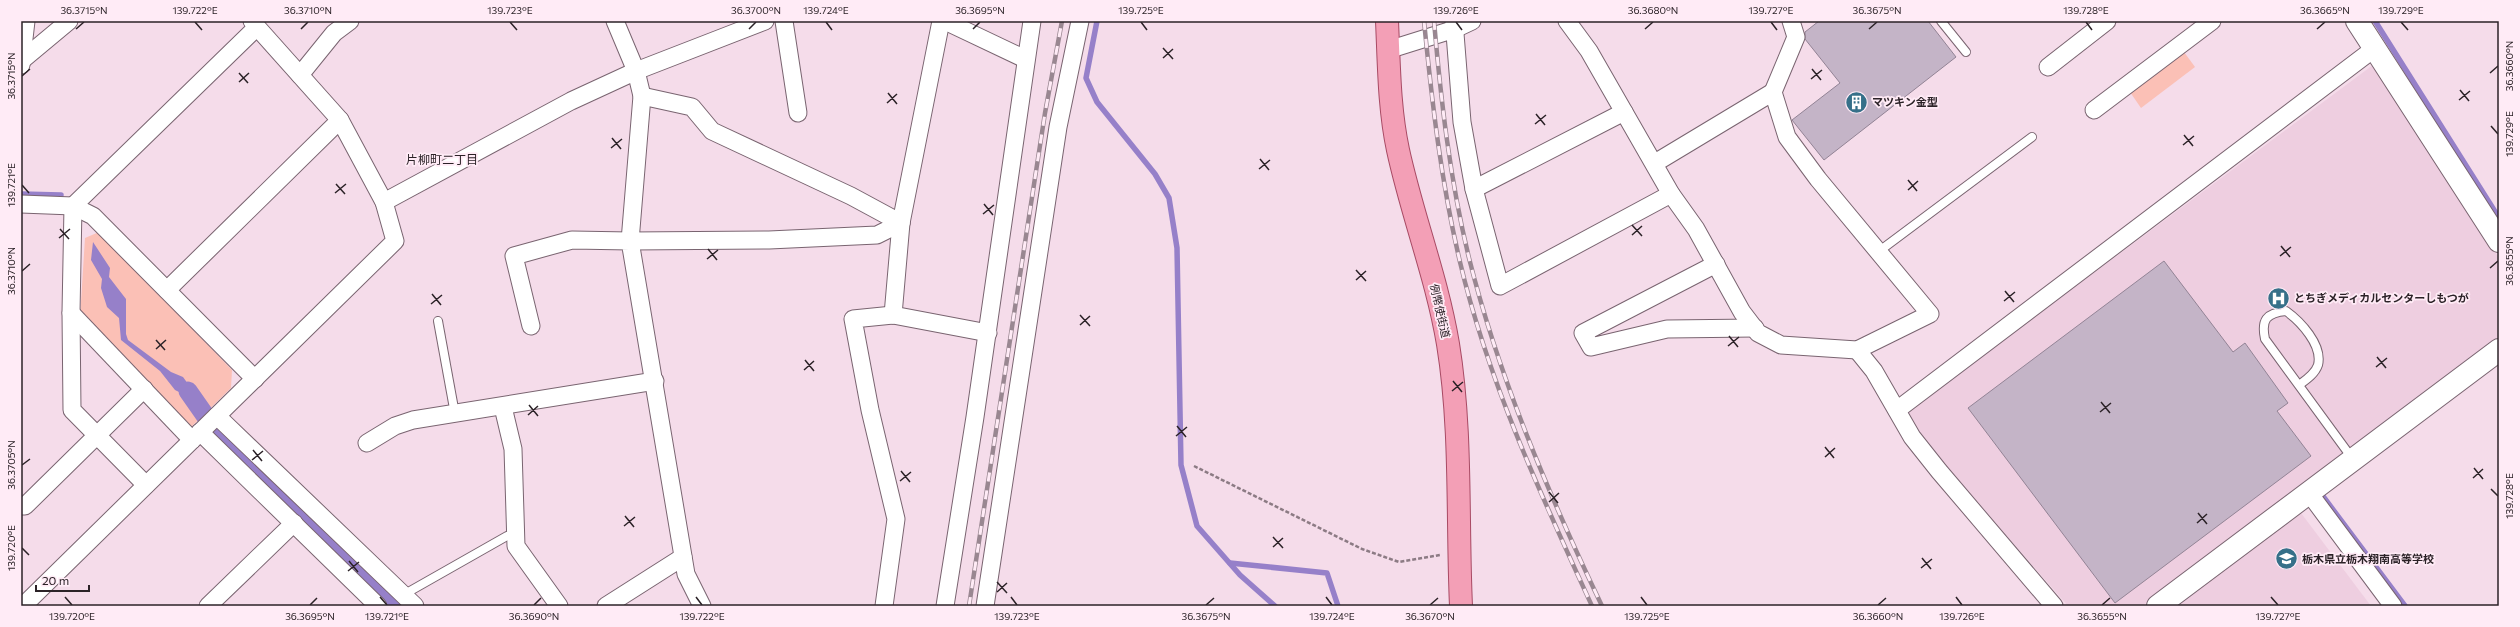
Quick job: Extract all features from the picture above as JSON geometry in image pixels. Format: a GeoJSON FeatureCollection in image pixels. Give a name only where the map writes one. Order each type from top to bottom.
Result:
{"type":"FeatureCollection","features":[{"type":"Feature","properties":{"kind":"main road","name":"例幣使街道"},"geometry":{"type":"LineString","coordinates":[[1387,21],[1390,99],[1398,150],[1437,292],[1448,344],[1457,451],[1458,551],[1461,606]]}},
{"type":"Feature","properties":{"kind":"street"},"geometry":{"type":"LineString","coordinates":[[21,65],[26,21]]}},
{"type":"Feature","properties":{"kind":"street"},"geometry":{"type":"LineString","coordinates":[[21,61],[69,21]]}},
{"type":"Feature","properties":{"kind":"street"},"geometry":{"type":"LineString","coordinates":[[300,75],[334,33],[350,21]]}},
{"type":"Feature","properties":{"kind":"street"},"geometry":{"type":"LineString","coordinates":[[615,21],[636,71],[642,96],[630,241],[655,381],[686,574],[702,606]]}},
{"type":"Feature","properties":{"kind":"street"},"geometry":{"type":"LineString","coordinates":[[384,202],[571,101],[636,71],[765,21]]}},
{"type":"Feature","properties":{"kind":"street"},"geometry":{"type":"LineString","coordinates":[[784,21],[798,113]]}},
{"type":"Feature","properties":{"kind":"street"},"geometry":{"type":"LineString","coordinates":[[893,316],[901,223],[941,21]]}},
{"type":"Feature","properties":{"kind":"street"},"geometry":{"type":"LineString","coordinates":[[945,21],[1025,59]]}},
{"type":"Feature","properties":{"kind":"street"},"geometry":{"type":"LineString","coordinates":[[945,606],[988,333],[1025,59],[1032,21]]}},
{"type":"Feature","properties":{"kind":"street"},"geometry":{"type":"LineString","coordinates":[[985,606],[1058,127],[1080,21]]}},
{"type":"Feature","properties":{"kind":"street"},"geometry":{"type":"LineString","coordinates":[[1388,50],[1454,25],[1472,21]]}},
{"type":"Feature","properties":{"kind":"street"},"geometry":{"type":"LineString","coordinates":[[1567,21],[1590,51],[1624,112],[1655,163],[1671,194],[1696,229],[1742,312],[1758,333],[1781,344],[1856,350],[1930,314],[1878,252],[1787,137],[1773,92]]}},
{"type":"Feature","properties":{"kind":"street"},"geometry":{"type":"LineString","coordinates":[[1655,163],[1773,92],[1796,37],[1791,21]]}},
{"type":"Feature","properties":{"kind":"street"},"geometry":{"type":"LineString","coordinates":[[2048,67],[2107,21]]}},
{"type":"Feature","properties":{"kind":"street"},"geometry":{"type":"LineString","coordinates":[[2094,110],[2212,21]]}},
{"type":"Feature","properties":{"kind":"street"},"geometry":{"type":"LineString","coordinates":[[2357,21],[2499,241]]}},
{"type":"Feature","properties":{"kind":"street"},"geometry":{"type":"LineString","coordinates":[[22,606],[255,379],[396,241],[384,202],[340,120],[254,24],[73,206],[71,313],[72,410],[146,485]]}},
{"type":"Feature","properties":{"kind":"street"},"geometry":{"type":"LineString","coordinates":[[1454,25],[1462,122],[1474,189],[1500,286],[1671,194]]}},
{"type":"Feature","properties":{"kind":"street"},"geometry":{"type":"LineString","coordinates":[[1897,410],[2375,48]]}},
{"type":"Feature","properties":{"kind":"street"},"geometry":{"type":"LineString","coordinates":[[642,96],[692,108],[712,131],[851,196],[901,223]]}},
{"type":"Feature","properties":{"kind":"street"},"geometry":{"type":"LineString","coordinates":[[1474,189],[1624,112]]}},
{"type":"Feature","properties":{"kind":"street"},"geometry":{"type":"LineString","coordinates":[[167,290],[340,120]]}},
{"type":"Feature","properties":{"kind":"street"},"geometry":{"type":"LineString","coordinates":[[21,204],[73,206],[93,216],[255,379]]}},
{"type":"Feature","properties":{"kind":"street"},"geometry":{"type":"LineString","coordinates":[[531,326],[514,256],[572,240],[769,240],[877,235],[901,223]]}},
{"type":"Feature","properties":{"kind":"street"},"geometry":{"type":"LineString","coordinates":[[1716,264],[1583,333],[1590,347],[1667,329],[1755,328]]}},
{"type":"Feature","properties":{"kind":"street"},"geometry":{"type":"LineString","coordinates":[[71,313],[144,389],[294,523],[378,606]]}},
{"type":"Feature","properties":{"kind":"street"},"geometry":{"type":"LineString","coordinates":[[884,606],[896,519],[870,410],[853,319],[893,316],[988,333]]}},
{"type":"Feature","properties":{"kind":"street"},"geometry":{"type":"LineString","coordinates":[[1856,350],[1874,371],[1912,437],[1939,472],[2054,606]]}},
{"type":"Feature","properties":{"kind":"street"},"geometry":{"type":"LineString","coordinates":[[2158,606],[2499,350]]}},
{"type":"Feature","properties":{"kind":"street"},"geometry":{"type":"LineString","coordinates":[[368,443],[401,424],[454,414],[503,408],[655,381]]}},
{"type":"Feature","properties":{"kind":"street"},"geometry":{"type":"LineString","coordinates":[[21,506],[25,506],[144,389]]}},
{"type":"Feature","properties":{"kind":"street"},"geometry":{"type":"LineString","coordinates":[[503,408],[513,449],[516,546],[559,606]]}},
{"type":"Feature","properties":{"kind":"street"},"geometry":{"type":"LineString","coordinates":[[217,416],[409,600]]}},
{"type":"Feature","properties":{"kind":"street"},"geometry":{"type":"LineString","coordinates":[[2309,493],[2393,606]]}},
{"type":"Feature","properties":{"kind":"street"},"geometry":{"type":"LineString","coordinates":[[208,606],[294,523]]}},
{"type":"Feature","properties":{"kind":"street"},"geometry":{"type":"LineString","coordinates":[[606,606],[683,557]]}},
{"type":"Feature","properties":{"kind":"street"},"geometry":{"type":"LineString","coordinates":[[388,606],[409,600]]}},
{"type":"Feature","properties":{"kind":"lane"},"geometry":{"type":"LineString","coordinates":[[1941,21],[1966,52]]}},
{"type":"Feature","properties":{"kind":"lane"},"geometry":{"type":"LineString","coordinates":[[1878,252],[2032,137]]}},
{"type":"Feature","properties":{"kind":"lane"},"geometry":{"type":"LineString","coordinates":[[2299,385],[2312,374],[2318,364],[2316,349],[2312,339],[2296,318],[2286,311],[2275,312],[2267,317],[2262,326],[2265,339],[2353,460]]}},
{"type":"Feature","properties":{"kind":"lane"},"geometry":{"type":"LineString","coordinates":[[438,321],[454,414]]}},
{"type":"Feature","properties":{"kind":"lane"},"geometry":{"type":"LineString","coordinates":[[409,600],[500,540],[516,534]]}},
{"type":"Feature","properties":{"kind":"path"},"geometry":{"type":"LineString","coordinates":[[1194,466],[1362,549],[1400,562],[1458,551]]}},
{"type":"Feature","properties":{"kind":"shaded area"},"geometry":{"type":"Polygon","coordinates":[[[2184,52],[2195,67],[2141,108],[2130,92],[2184,52]]]}},
{"type":"Feature","properties":{"kind":"shaded area","name":"とちぎメディカルセンターしもつが"},"geometry":{"type":"Polygon","coordinates":[[[2373,65],[2499,258],[2499,338],[2142,606],[2068,606],[1953,474],[1927,443],[1906,413],[2373,65]]]}},
{"type":"Feature","properties":{"kind":"shaded area"},"geometry":{"type":"Polygon","coordinates":[[[99,232],[232,370],[231,388],[188,430],[80,318],[85,238],[99,232]]]}},
{"type":"Feature","properties":{"kind":"shaded area"},"geometry":{"type":"Polygon","coordinates":[[[93,242],[110,268],[109,277],[126,299],[126,334],[128,340],[171,372],[183,377],[191,388],[181,393],[175,390],[160,371],[121,340],[119,318],[107,307],[101,288],[102,279],[91,260],[93,242]]]}},
{"type":"Feature","properties":{"kind":"shaded area","name":"栃木県立栃木翔南高等学校"},"geometry":{"type":"Polygon","coordinates":[[[2301,513],[2371,606],[2177,606],[2301,513]]]}},
{"type":"Feature","properties":{"kind":"building","name":"マツキン金型"},"geometry":{"type":"Polygon","coordinates":[[[1819,21],[1928,21],[1956,57],[1824,160],[1792,120],[1840,83],[1805,39],[1805,32],[1819,21]]]}},
{"type":"Feature","properties":{"kind":"building"},"geometry":{"type":"Polygon","coordinates":[[[2164,261],[2233,352],[2245,343],[2288,403],[2277,411],[2311,456],[2115,603],[1968,408],[2164,261]]]}},
{"type":"Feature","properties":{"kind":"waterway"},"geometry":{"type":"LineString","coordinates":[[1097,21],[1086,78],[1097,102],[1155,174],[1169,198],[1177,248],[1181,465],[1197,526],[1240,575],[1275,606]]}},
{"type":"Feature","properties":{"kind":"waterway"},"geometry":{"type":"LineString","coordinates":[[2375,21],[2499,218]]}},
{"type":"Feature","properties":{"kind":"waterway"},"geometry":{"type":"LineString","coordinates":[[21,194],[61,195]]}},
{"type":"Feature","properties":{"kind":"waterway"},"geometry":{"type":"LineString","coordinates":[[188,391],[216,431],[398,606]]}},
{"type":"Feature","properties":{"kind":"waterway"},"geometry":{"type":"LineString","coordinates":[[2322,495],[2405,606]]}},
{"type":"Feature","properties":{"kind":"waterway"},"geometry":{"type":"LineString","coordinates":[[1230,563],[1327,573],[1338,606]]}},
{"type":"Feature","properties":{"kind":"railway"},"geometry":{"type":"LineString","coordinates":[[969,606],[1045,113],[1062,21]]}},
{"type":"Feature","properties":{"kind":"railway"},"geometry":{"type":"LineString","coordinates":[[1424,21],[1434,112],[1447,202],[1460,262],[1472,306],[1485,350],[1517,437],[1592,606]]}},
{"type":"Feature","properties":{"kind":"railway"},"geometry":{"type":"LineString","coordinates":[[1434,21],[1443,111],[1451,170],[1462,229],[1481,303],[1510,392],[1527,435],[1563,522],[1602,606]]}},
{"type":"Feature","properties":{"kind":"place","name":"マツキン金型"},"geometry":{"type":"Point","coordinates":[1857,102]}},
{"type":"Feature","properties":{"kind":"place","name":"とちぎメディカルセンターしもつが"},"geometry":{"type":"Point","coordinates":[2279,298]}},
{"type":"Feature","properties":{"kind":"place","name":"栃木県立栃木翔南高等学校"},"geometry":{"type":"Point","coordinates":[2287,559]}},
{"type":"Feature","properties":{"kind":"district","name":"片柳町二丁目"},"geometry":{"type":"Point","coordinates":[442,160]}}]}
